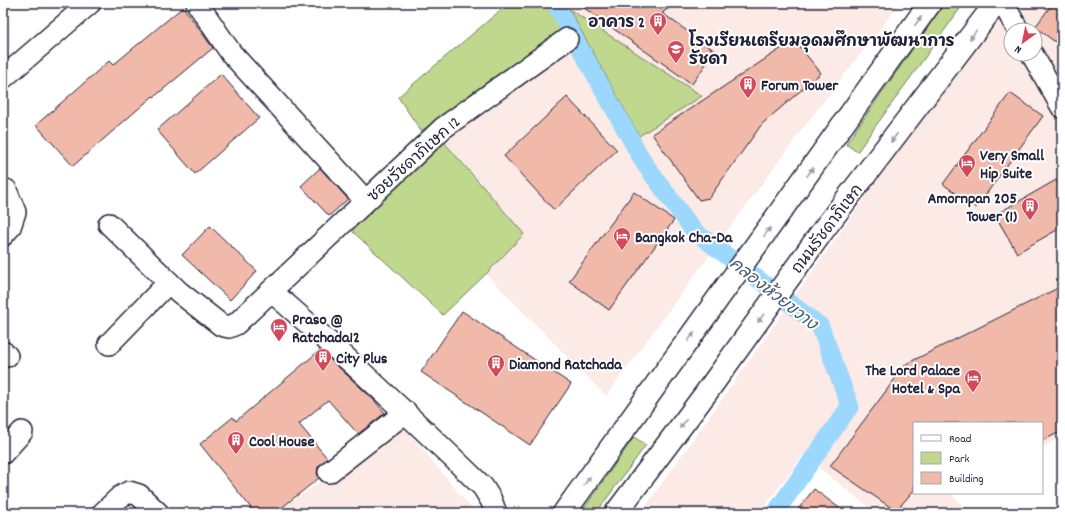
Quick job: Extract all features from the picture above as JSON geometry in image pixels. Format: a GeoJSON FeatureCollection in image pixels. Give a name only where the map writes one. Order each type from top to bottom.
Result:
{"type":"FeatureCollection","features":[{"type":"Feature","properties":{"kind":"main road"},"geometry":{"type":"LineString","coordinates":[[564,513],[930,3]]}},
{"type":"Feature","properties":{"kind":"main road","name":"ถนนรัชดาภิเษก"},"geometry":{"type":"LineString","coordinates":[[622,510],[824,230],[996,3]]}},
{"type":"Feature","properties":{"kind":"street"},"geometry":{"type":"LineString","coordinates":[[197,3],[231,53],[365,200]]}},
{"type":"Feature","properties":{"kind":"street"},"geometry":{"type":"LineString","coordinates":[[1003,3],[1014,22]]}},
{"type":"Feature","properties":{"kind":"street"},"geometry":{"type":"LineString","coordinates":[[3,78],[88,4]]}},
{"type":"Feature","properties":{"kind":"street","name":"ซอยรัชดาภิเษก 12"},"geometry":{"type":"LineString","coordinates":[[109,224],[169,282],[221,325],[229,327],[236,324],[365,200],[443,128],[567,39]]}},
{"type":"Feature","properties":{"kind":"street"},"geometry":{"type":"LineString","coordinates":[[1037,62],[1062,106]]}},
{"type":"Feature","properties":{"kind":"street"},"geometry":{"type":"LineString","coordinates":[[3,235],[10,227],[15,212],[6,190]]}},
{"type":"Feature","properties":{"kind":"street"},"geometry":{"type":"LineString","coordinates":[[109,344],[169,282]]}},
{"type":"Feature","properties":{"kind":"street"},"geometry":{"type":"LineString","coordinates":[[271,291],[326,338],[406,412],[482,487],[491,500],[496,513]]}},
{"type":"Feature","properties":{"kind":"street"},"geometry":{"type":"LineString","coordinates":[[329,472],[406,412]]}},
{"type":"Feature","properties":{"kind":"street"},"geometry":{"type":"LineString","coordinates":[[3,453],[22,432]]}},
{"type":"Feature","properties":{"kind":"street"},"geometry":{"type":"LineString","coordinates":[[103,513],[120,497],[129,492],[139,495],[158,513]]}},
{"type":"Feature","properties":{"kind":"shaded area"},"geometry":{"type":"Polygon","coordinates":[[[565,3],[900,3],[806,124],[606,396],[486,274],[524,234],[431,125],[577,25],[565,3]]]}},
{"type":"Feature","properties":{"kind":"shaded area"},"geometry":{"type":"Polygon","coordinates":[[[1003,3],[1062,3],[1062,437],[1043,447],[1043,422],[913,422],[913,494],[915,494],[909,501],[916,494],[951,494],[969,513],[876,513],[803,455],[760,513],[641,513],[1003,3]]]}},
{"type":"Feature","properties":{"kind":"shaded area"},"geometry":{"type":"Polygon","coordinates":[[[403,425],[475,513],[275,513],[403,425]]]}},
{"type":"Feature","properties":{"kind":"green space"},"geometry":{"type":"Polygon","coordinates":[[[509,3],[546,3],[564,34],[421,131],[398,97],[509,3]]]}},
{"type":"Feature","properties":{"kind":"green space"},"geometry":{"type":"Polygon","coordinates":[[[945,3],[964,3],[857,152],[846,144],[945,3]]]}},
{"type":"Feature","properties":{"kind":"green space"},"geometry":{"type":"Polygon","coordinates":[[[569,9],[702,96],[639,136],[569,9]]]}},
{"type":"Feature","properties":{"kind":"green space"},"geometry":{"type":"Polygon","coordinates":[[[444,142],[524,234],[486,274],[443,315],[351,230],[444,142]]]}},
{"type":"Feature","properties":{"kind":"green space"},"geometry":{"type":"Polygon","coordinates":[[[634,437],[646,445],[596,513],[581,513],[634,437]]]}},
{"type":"Feature","properties":{"kind":"building","name":"อาคาร 2"},"geometry":{"type":"Polygon","coordinates":[[[577,3],[676,3],[662,13],[715,51],[692,84],[577,3]]]}},
{"type":"Feature","properties":{"kind":"building"},"geometry":{"type":"Polygon","coordinates":[[[1053,3],[1062,3],[1062,47],[1043,33],[1043,22],[1039,22],[1053,3]]]}},
{"type":"Feature","properties":{"kind":"building"},"geometry":{"type":"Polygon","coordinates":[[[183,7],[213,48],[154,97],[153,96],[73,166],[36,125],[109,61],[113,65],[183,7]]]}},
{"type":"Feature","properties":{"kind":"building","name":"Forum Tower"},"geometry":{"type":"Polygon","coordinates":[[[794,40],[821,73],[762,124],[709,198],[699,200],[652,134],[794,40]]]}},
{"type":"Feature","properties":{"kind":"building"},"geometry":{"type":"Polygon","coordinates":[[[221,74],[259,118],[195,174],[157,130],[221,74]]]}},
{"type":"Feature","properties":{"kind":"building"},"geometry":{"type":"Polygon","coordinates":[[[1010,93],[1043,116],[976,208],[943,184],[1010,93]]]}},
{"type":"Feature","properties":{"kind":"building"},"geometry":{"type":"Polygon","coordinates":[[[567,97],[617,150],[554,210],[504,156],[567,97]]]}},
{"type":"Feature","properties":{"kind":"building"},"geometry":{"type":"Polygon","coordinates":[[[320,168],[348,199],[329,216],[301,186],[320,168]]]}},
{"type":"Feature","properties":{"kind":"building","name":"Amornpan 205 Tower (1)"},"geometry":{"type":"Polygon","coordinates":[[[1056,180],[1062,191],[1062,227],[1017,253],[995,215],[1056,180]]]}},
{"type":"Feature","properties":{"kind":"building","name":"Bangkok Cha-Da"},"geometry":{"type":"Polygon","coordinates":[[[634,192],[674,220],[609,310],[569,281],[634,192]]]}},
{"type":"Feature","properties":{"kind":"building"},"geometry":{"type":"Polygon","coordinates":[[[210,226],[257,271],[230,300],[182,255],[210,226]]]}},
{"type":"Feature","properties":{"kind":"building","name":"The Lord Palace Hotel & Spa"},"geometry":{"type":"Polygon","coordinates":[[[1062,286],[1062,431],[1043,440],[1043,422],[913,422],[913,491],[896,511],[830,466],[906,364],[1062,286]]]}},
{"type":"Feature","properties":{"kind":"building","name":"Diamond Ratchada"},"geometry":{"type":"Polygon","coordinates":[[[462,311],[571,384],[530,445],[421,372],[462,311]]]}},
{"type":"Feature","properties":{"kind":"building"},"geometry":{"type":"Polygon","coordinates":[[[320,350],[374,400],[385,413],[358,434],[328,400],[299,424],[327,458],[318,467],[317,473],[319,478],[275,513],[255,513],[200,444],[233,417],[236,421],[320,350]]]}},
{"type":"Feature","properties":{"kind":"building"},"geometry":{"type":"Polygon","coordinates":[[[814,489],[846,513],[795,513],[814,489]]]}},
{"type":"Feature","properties":{"kind":"waterway","name":"คลองห้วยขวาง"},"geometry":{"type":"LineString","coordinates":[[555,3],[644,163],[694,231],[820,326],[850,406],[775,513]]}},
{"type":"Feature","properties":{"kind":"place","name":"อาคาร 2"},"geometry":{"type":"Point","coordinates":[658,36]}},
{"type":"Feature","properties":{"kind":"place","name":"โรงเรียนเตรียมอุดมศึกษาพัฒนาการ รัชดา"},"geometry":{"type":"Point","coordinates":[676,64]}},
{"type":"Feature","properties":{"kind":"place","name":"Forum Tower"},"geometry":{"type":"Point","coordinates":[748,99]}},
{"type":"Feature","properties":{"kind":"place","name":"Very Small Hip Suite"},"geometry":{"type":"Point","coordinates":[967,178]}},
{"type":"Feature","properties":{"kind":"place","name":"Amornpan 205 Tower (1)"},"geometry":{"type":"Point","coordinates":[1030,221]}},
{"type":"Feature","properties":{"kind":"place","name":"Bangkok Cha-Da"},"geometry":{"type":"Point","coordinates":[622,251]}},
{"type":"Feature","properties":{"kind":"place","name":"Praso @ Ratchada12"},"geometry":{"type":"Point","coordinates":[279,342]}},
{"type":"Feature","properties":{"kind":"place","name":"City Plus"},"geometry":{"type":"Point","coordinates":[323,372]}},
{"type":"Feature","properties":{"kind":"place","name":"Diamond Ratchada"},"geometry":{"type":"Point","coordinates":[496,378]}},
{"type":"Feature","properties":{"kind":"place","name":"The Lord Palace Hotel & Spa"},"geometry":{"type":"Point","coordinates":[973,393]}},
{"type":"Feature","properties":{"kind":"place","name":"Cool House"},"geometry":{"type":"Point","coordinates":[236,455]}}]}
